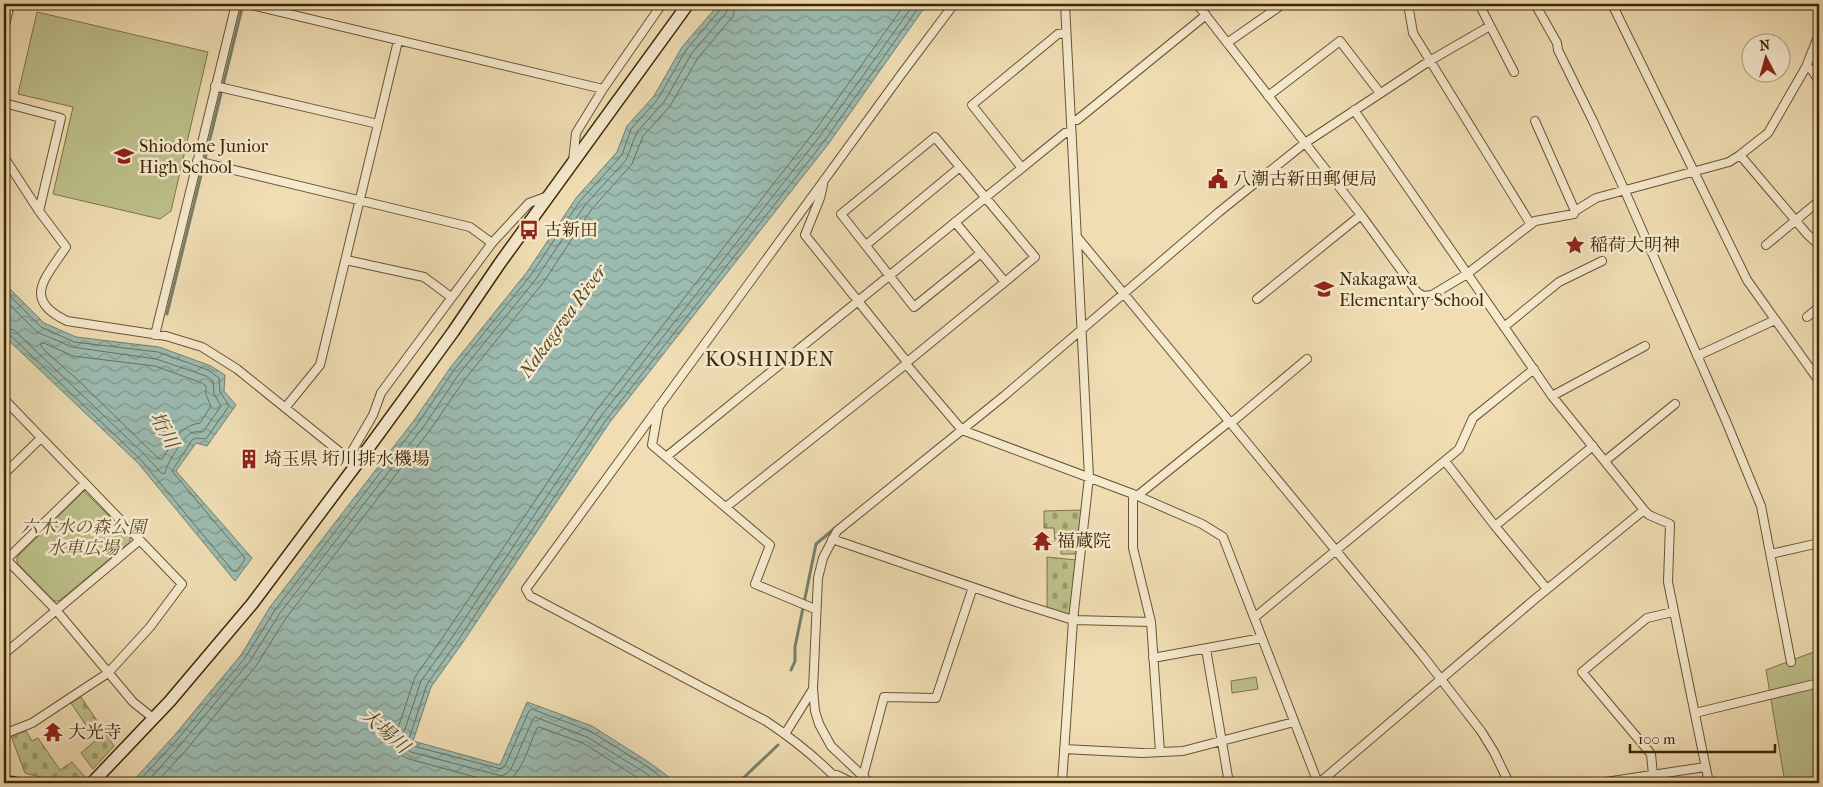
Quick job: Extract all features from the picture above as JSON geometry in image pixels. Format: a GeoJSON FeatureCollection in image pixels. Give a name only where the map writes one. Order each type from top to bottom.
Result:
{"type":"FeatureCollection","features":[{"type":"Feature","properties":{"kind":"street"},"geometry":{"type":"LineString","coordinates":[[4,29],[10,4]]}},
{"type":"Feature","properties":{"kind":"street"},"geometry":{"type":"LineString","coordinates":[[155,335],[196,161],[236,4]]}},
{"type":"Feature","properties":{"kind":"street"},"geometry":{"type":"LineString","coordinates":[[248,4],[603,89]]}},
{"type":"Feature","properties":{"kind":"street"},"geometry":{"type":"LineString","coordinates":[[572,164],[576,133],[603,89],[662,4]]}},
{"type":"Feature","properties":{"kind":"street"},"geometry":{"type":"LineString","coordinates":[[92,783],[229,633],[688,4]]}},
{"type":"Feature","properties":{"kind":"street"},"geometry":{"type":"LineString","coordinates":[[841,783],[830,771],[766,721],[530,596],[526,589],[659,404],[954,4]]}},
{"type":"Feature","properties":{"kind":"street"},"geometry":{"type":"LineString","coordinates":[[1062,783],[1073,620],[1089,477],[1065,4]]}},
{"type":"Feature","properties":{"kind":"street"},"geometry":{"type":"LineString","coordinates":[[1197,4],[1361,215],[1417,292],[1423,296],[1432,295],[1467,274],[1535,220],[1574,214],[1575,211],[1596,198],[1728,162],[1740,155],[1765,136],[1806,67],[1819,34]]}},
{"type":"Feature","properties":{"kind":"street"},"geometry":{"type":"LineString","coordinates":[[1227,43],[1283,4]]}},
{"type":"Feature","properties":{"kind":"street"},"geometry":{"type":"LineString","coordinates":[[1408,4],[1413,33],[1530,223]]}},
{"type":"Feature","properties":{"kind":"street"},"geometry":{"type":"LineString","coordinates":[[1479,4],[1514,72]]}},
{"type":"Feature","properties":{"kind":"street"},"geometry":{"type":"LineString","coordinates":[[1535,4],[1557,43],[1558,50],[1593,121],[1761,506],[1791,662]]}},
{"type":"Feature","properties":{"kind":"street"},"geometry":{"type":"LineString","coordinates":[[1612,4],[1747,280],[1819,381]]}},
{"type":"Feature","properties":{"kind":"street"},"geometry":{"type":"LineString","coordinates":[[1071,120],[1077,120],[1206,15]]}},
{"type":"Feature","properties":{"kind":"street"},"geometry":{"type":"LineString","coordinates":[[870,783],[830,746],[815,711],[813,689],[815,608],[820,568],[837,531],[962,430],[1204,224],[1305,143],[1431,60],[1490,26]]}},
{"type":"Feature","properties":{"kind":"street"},"geometry":{"type":"LineString","coordinates":[[1022,168],[972,105],[1058,34],[1066,33]]}},
{"type":"Feature","properties":{"kind":"street"},"geometry":{"type":"LineString","coordinates":[[286,408],[320,365],[398,41]]}},
{"type":"Feature","properties":{"kind":"street"},"geometry":{"type":"LineString","coordinates":[[1268,96],[1340,41],[1380,93]]}},
{"type":"Feature","properties":{"kind":"street"},"geometry":{"type":"LineString","coordinates":[[1806,67],[1812,70],[1819,81]]}},
{"type":"Feature","properties":{"kind":"street"},"geometry":{"type":"LineString","coordinates":[[215,86],[378,124]]}},
{"type":"Feature","properties":{"kind":"street"},"geometry":{"type":"LineString","coordinates":[[4,103],[62,118],[39,212]]}},
{"type":"Feature","properties":{"kind":"street"},"geometry":{"type":"LineString","coordinates":[[1354,110],[1552,396],[1644,510],[1649,515],[1670,524],[1668,582],[1709,783]]}},
{"type":"Feature","properties":{"kind":"street"},"geometry":{"type":"LineString","coordinates":[[1535,121],[1575,211]]}},
{"type":"Feature","properties":{"kind":"street"},"geometry":{"type":"LineString","coordinates":[[666,457],[1065,133],[1071,132]]}},
{"type":"Feature","properties":{"kind":"street"},"geometry":{"type":"LineString","coordinates":[[726,507],[907,363],[1035,257],[935,137],[841,214],[914,307],[981,253]]}},
{"type":"Feature","properties":{"kind":"street"},"geometry":{"type":"LineString","coordinates":[[1740,155],[1795,221],[1819,245]]}},
{"type":"Feature","properties":{"kind":"street"},"geometry":{"type":"LineString","coordinates":[[4,156],[39,212],[66,248],[40,288],[40,298],[46,307],[58,317],[67,321],[188,342],[220,357],[352,462]]}},
{"type":"Feature","properties":{"kind":"street"},"geometry":{"type":"LineString","coordinates":[[196,161],[470,227],[492,243]]}},
{"type":"Feature","properties":{"kind":"street"},"geometry":{"type":"LineString","coordinates":[[866,245],[960,167]]}},
{"type":"Feature","properties":{"kind":"street"},"geometry":{"type":"LineString","coordinates":[[824,182],[820,198],[805,235],[962,430],[1135,495],[1202,524],[1223,537],[1319,783],[1547,589],[1644,510]]}},
{"type":"Feature","properties":{"kind":"street"},"geometry":{"type":"LineString","coordinates":[[352,462],[381,393],[451,297],[492,243],[529,203],[548,196]]}},
{"type":"Feature","properties":{"kind":"street"},"geometry":{"type":"LineString","coordinates":[[1766,245],[1819,201]]}},
{"type":"Feature","properties":{"kind":"street"},"geometry":{"type":"LineString","coordinates":[[1257,300],[1361,215]]}},
{"type":"Feature","properties":{"kind":"street"},"geometry":{"type":"LineString","coordinates":[[955,222],[1005,282]]}},
{"type":"Feature","properties":{"kind":"street"},"geometry":{"type":"LineString","coordinates":[[1077,237],[1423,656],[1481,731],[1509,783]]}},
{"type":"Feature","properties":{"kind":"street"},"geometry":{"type":"LineString","coordinates":[[346,260],[424,277],[451,297]]}},
{"type":"Feature","properties":{"kind":"street"},"geometry":{"type":"LineString","coordinates":[[1504,327],[1559,282],[1602,261]]}},
{"type":"Feature","properties":{"kind":"street"},"geometry":{"type":"LineString","coordinates":[[1807,317],[1819,307]]}},
{"type":"Feature","properties":{"kind":"street"},"geometry":{"type":"LineString","coordinates":[[1697,356],[1775,320]]}},
{"type":"Feature","properties":{"kind":"street"},"geometry":{"type":"LineString","coordinates":[[1552,396],[1645,346]]}},
{"type":"Feature","properties":{"kind":"street"},"geometry":{"type":"LineString","coordinates":[[1135,495],[1230,422],[1307,359]]}},
{"type":"Feature","properties":{"kind":"street"},"geometry":{"type":"LineString","coordinates":[[1255,618],[1459,449],[1473,418],[1534,370]]}},
{"type":"Feature","properties":{"kind":"street"},"geometry":{"type":"LineString","coordinates":[[4,399],[182,584],[150,627],[108,673],[32,722],[4,734]]}},
{"type":"Feature","properties":{"kind":"street"},"geometry":{"type":"LineString","coordinates":[[659,404],[652,445],[770,545],[755,584],[815,608]]}},
{"type":"Feature","properties":{"kind":"street"},"geometry":{"type":"LineString","coordinates":[[1604,461],[1675,404]]}},
{"type":"Feature","properties":{"kind":"street"},"geometry":{"type":"LineString","coordinates":[[4,474],[41,438]]}},
{"type":"Feature","properties":{"kind":"street"},"geometry":{"type":"LineString","coordinates":[[1495,526],[1593,446]]}},
{"type":"Feature","properties":{"kind":"street"},"geometry":{"type":"LineString","coordinates":[[1445,461],[1547,589]]}},
{"type":"Feature","properties":{"kind":"street"},"geometry":{"type":"LineString","coordinates":[[85,483],[5,558],[56,610],[133,702],[153,718]]}},
{"type":"Feature","properties":{"kind":"street"},"geometry":{"type":"LineString","coordinates":[[1135,495],[1133,548],[1151,622],[1160,752]]}},
{"type":"Feature","properties":{"kind":"street"},"geometry":{"type":"LineString","coordinates":[[832,539],[1073,620],[1151,622]]}},
{"type":"Feature","properties":{"kind":"street"},"geometry":{"type":"LineString","coordinates":[[4,654],[140,540]]}},
{"type":"Feature","properties":{"kind":"street"},"geometry":{"type":"LineString","coordinates":[[1771,554],[1819,543]]}},
{"type":"Feature","properties":{"kind":"street"},"geometry":{"type":"LineString","coordinates":[[863,776],[884,697],[936,698],[973,587]]}},
{"type":"Feature","properties":{"kind":"street"},"geometry":{"type":"LineString","coordinates":[[1653,775],[1651,754],[1582,672],[1647,618],[1673,612]]}},
{"type":"Feature","properties":{"kind":"street"},"geometry":{"type":"LineString","coordinates":[[1153,658],[1262,638]]}},
{"type":"Feature","properties":{"kind":"street"},"geometry":{"type":"LineString","coordinates":[[1206,649],[1229,783]]}},
{"type":"Feature","properties":{"kind":"street"},"geometry":{"type":"LineString","coordinates":[[1695,713],[1819,683]]}},
{"type":"Feature","properties":{"kind":"street"},"geometry":{"type":"LineString","coordinates":[[785,734],[813,689]]}},
{"type":"Feature","properties":{"kind":"street"},"geometry":{"type":"LineString","coordinates":[[1064,749],[1115,752],[1182,751],[1294,722]]}},
{"type":"Feature","properties":{"kind":"street"},"geometry":{"type":"LineString","coordinates":[[1599,783],[1705,767]]}},
{"type":"Feature","properties":{"kind":"street"},"geometry":{"type":"LineString","coordinates":[[830,771],[853,783]]}},
{"type":"Feature","properties":{"kind":"street"},"geometry":{"type":"LineString","coordinates":[[4,782],[14,783]]}},
{"type":"Feature","properties":{"kind":"green space","name":"Shiodome Junior High School"},"geometry":{"type":"Polygon","coordinates":[[[37,12],[208,52],[171,211],[160,219],[53,194],[73,107],[18,94],[37,12]]]}},
{"type":"Feature","properties":{"kind":"green space","name":"六木水の森公園 水車広場"},"geometry":{"type":"Polygon","coordinates":[[[84,491],[130,537],[130,542],[59,601],[54,601],[17,563],[17,557],[84,491]]]}},
{"type":"Feature","properties":{"kind":"green space"},"geometry":{"type":"Polygon","coordinates":[[[1082,510],[1076,554],[1061,554],[1061,544],[1055,542],[1054,528],[1044,528],[1044,511],[1082,510]]]}},
{"type":"Feature","properties":{"kind":"green space"},"geometry":{"type":"Polygon","coordinates":[[[1047,557],[1076,560],[1070,613],[1068,614],[1047,608],[1047,557]]]}},
{"type":"Feature","properties":{"kind":"green space"},"geometry":{"type":"Polygon","coordinates":[[[1819,650],[1819,783],[1785,783],[1766,670],[1819,650]]]}},
{"type":"Feature","properties":{"kind":"green space"},"geometry":{"type":"Polygon","coordinates":[[[1256,677],[1258,689],[1232,693],[1231,681],[1256,677]]]}},
{"type":"Feature","properties":{"kind":"green space"},"geometry":{"type":"Polygon","coordinates":[[[81,697],[114,746],[93,769],[81,753],[96,740],[71,703],[81,697]]]}},
{"type":"Feature","properties":{"kind":"green space"},"geometry":{"type":"Polygon","coordinates":[[[26,731],[32,741],[38,738],[60,770],[72,762],[85,777],[80,783],[61,783],[25,773],[11,736],[26,731]]]}},
{"type":"Feature","properties":{"kind":"water"},"geometry":{"type":"Polygon","coordinates":[[[719,4],[927,4],[829,143],[610,422],[431,687],[413,741],[500,765],[527,702],[592,726],[650,763],[677,783],[131,783],[173,737],[241,655],[270,607],[415,419],[450,368],[527,272],[576,198],[617,152],[627,126],[654,96],[682,47],[719,4]]]}},
{"type":"Feature","properties":{"kind":"water","name":"垳川"},"geometry":{"type":"Polygon","coordinates":[[[4,283],[44,323],[76,337],[159,347],[211,366],[225,375],[224,391],[236,405],[207,446],[196,443],[176,471],[252,558],[235,581],[138,463],[4,336],[4,283]]]}},
{"type":"Feature","properties":{"kind":"waterway"},"geometry":{"type":"LineString","coordinates":[[167,314],[243,4]]}},
{"type":"Feature","properties":{"kind":"waterway"},"geometry":{"type":"LineString","coordinates":[[791,670],[795,661],[795,647],[816,544],[835,528]]}},
{"type":"Feature","properties":{"kind":"waterway"},"geometry":{"type":"LineString","coordinates":[[738,783],[778,745]]}},
{"type":"Feature","properties":{"kind":"place","name":"Shiodome Junior High School"},"geometry":{"type":"Point","coordinates":[124,156]}},
{"type":"Feature","properties":{"kind":"place","name":"八潮古新田郵便局"},"geometry":{"type":"Point","coordinates":[1218,179]}},
{"type":"Feature","properties":{"kind":"place","name":"古新田"},"geometry":{"type":"Point","coordinates":[529,230]}},
{"type":"Feature","properties":{"kind":"place","name":"稲荷大明神"},"geometry":{"type":"Point","coordinates":[1575,245]}},
{"type":"Feature","properties":{"kind":"place","name":"Nakagawa Elementary School"},"geometry":{"type":"Point","coordinates":[1324,289]}},
{"type":"Feature","properties":{"kind":"place","name":"埼玉県 垳川排水機場"},"geometry":{"type":"Point","coordinates":[249,459]}},
{"type":"Feature","properties":{"kind":"place","name":"福蔵院"},"geometry":{"type":"Point","coordinates":[1042,541]}},
{"type":"Feature","properties":{"kind":"place","name":"大光寺"},"geometry":{"type":"Point","coordinates":[53,732]}},
{"type":"Feature","properties":{"kind":"district","name":"KOSHINDEN"},"geometry":{"type":"Point","coordinates":[770,359]}},
{"type":"Feature","properties":{"kind":"water label","name":"Nakagawa River"},"geometry":{"type":"Point","coordinates":[563,321]}},
{"type":"Feature","properties":{"kind":"water label","name":"大場川"},"geometry":{"type":"Point","coordinates":[385,731]}}]}
